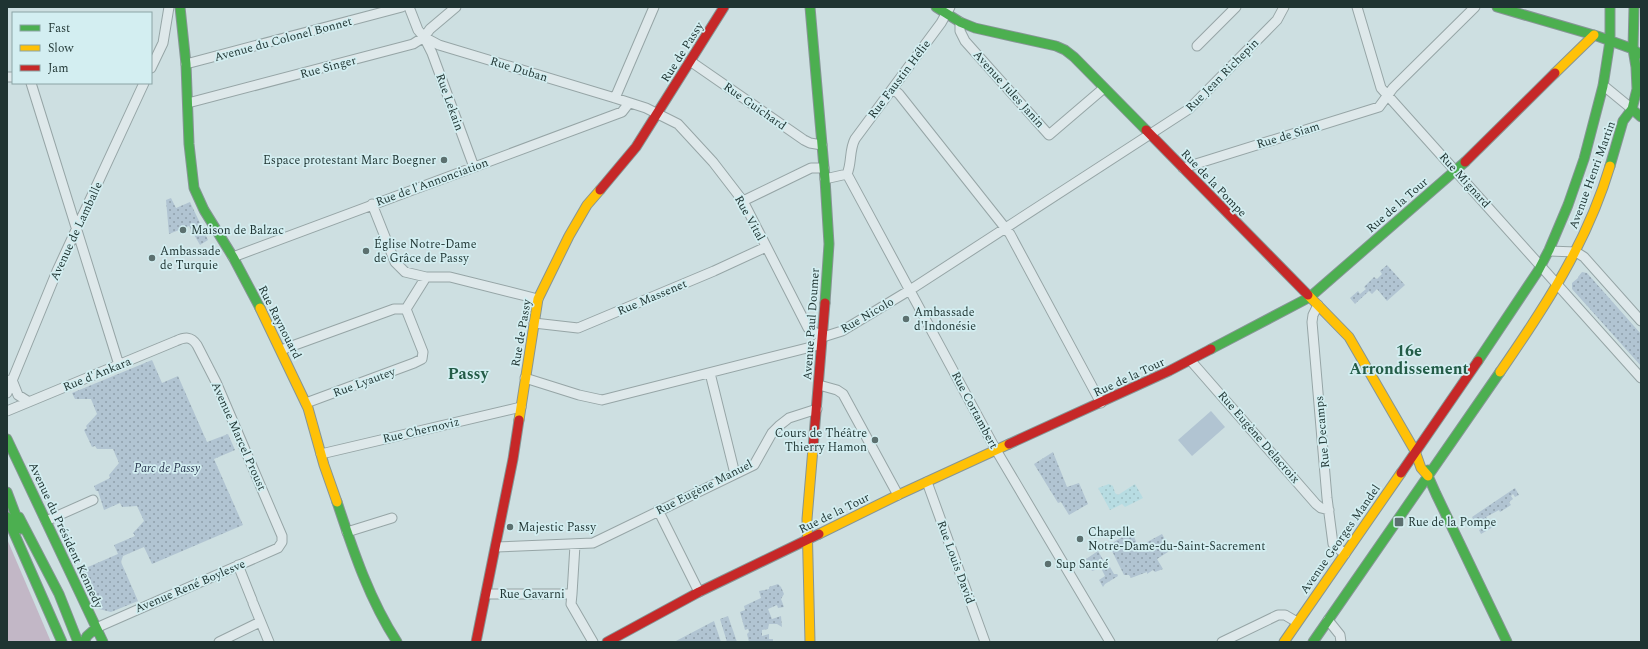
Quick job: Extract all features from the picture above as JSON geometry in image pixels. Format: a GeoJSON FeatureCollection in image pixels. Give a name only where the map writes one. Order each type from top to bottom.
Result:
{"type":"FeatureCollection","features":[{"type":"Feature","properties":{"kind":"street"},"geometry":{"type":"LineString","coordinates":[[152,66],[163,43],[169,7]]}},
{"type":"Feature","properties":{"kind":"street","name":"Rue Raynouard"},"geometry":{"type":"LineString","coordinates":[[180,7],[186,64],[189,144],[194,188],[204,210],[233,257],[281,350],[306,403],[347,532],[371,595],[384,622],[397,642]]}},
{"type":"Feature","properties":{"kind":"street","name":"Avenue du Colonel Bonnet"},"geometry":{"type":"LineString","coordinates":[[186,64],[402,7]]}},
{"type":"Feature","properties":{"kind":"street","name":"Rue Lekain"},"geometry":{"type":"LineString","coordinates":[[409,7],[418,30],[424,37],[432,53],[474,168]]}},
{"type":"Feature","properties":{"kind":"street","name":"Rue Singer"},"geometry":{"type":"LineString","coordinates":[[188,103],[413,44],[424,37],[430,29],[456,7]]}},
{"type":"Feature","properties":{"kind":"street"},"geometry":{"type":"LineString","coordinates":[[616,98],[654,7]]}},
{"type":"Feature","properties":{"kind":"street","name":"Rue de Passy"},"geometry":{"type":"LineString","coordinates":[[476,642],[514,459],[538,299],[569,236],[587,205],[636,147],[724,7]]}},
{"type":"Feature","properties":{"kind":"street","name":"Avenue Paul Doumer"},"geometry":{"type":"LineString","coordinates":[[810,7],[825,179],[829,244],[823,338],[809,484],[807,539],[810,642]]}},
{"type":"Feature","properties":{"kind":"street","name":"Rue de la Pompe"},"geometry":{"type":"LineString","coordinates":[[936,7],[949,11],[960,22],[975,28],[1056,46],[1065,50],[1074,57],[1349,337],[1416,451],[1421,453],[1425,460],[1428,467],[1428,476],[1507,642]]}},
{"type":"Feature","properties":{"kind":"street"},"geometry":{"type":"LineString","coordinates":[[1197,46],[1236,7]]}},
{"type":"Feature","properties":{"kind":"street","name":"Rue Jean Richepin"},"geometry":{"type":"LineString","coordinates":[[1151,134],[1189,109],[1277,20],[1284,7]]}},
{"type":"Feature","properties":{"kind":"street","name":"Rue Mignard"},"geometry":{"type":"LineString","coordinates":[[1357,7],[1381,88],[1641,378]]}},
{"type":"Feature","properties":{"kind":"street","name":"Rue de Siam"},"geometry":{"type":"LineString","coordinates":[[1183,168],[1379,107],[1394,88],[1475,7]]}},
{"type":"Feature","properties":{"kind":"street"},"geometry":{"type":"LineString","coordinates":[[1496,7],[1610,40],[1641,55]]}},
{"type":"Feature","properties":{"kind":"street","name":"Avenue Henri Martin"},"geometry":{"type":"LineString","coordinates":[[1416,451],[1525,292],[1549,250],[1578,183],[1590,145],[1604,86],[1610,40],[1610,7]]}},
{"type":"Feature","properties":{"kind":"street","name":"Avenue Henri Martin"},"geometry":{"type":"LineString","coordinates":[[1428,476],[1541,314],[1576,252],[1602,192],[1623,121],[1632,109],[1637,89],[1636,67],[1633,50],[1634,7]]}},
{"type":"Feature","properties":{"kind":"street"},"geometry":{"type":"LineString","coordinates":[[1637,7],[1641,8]]}},
{"type":"Feature","properties":{"kind":"street","name":"Rue Faustin Hélie"},"geometry":{"type":"LineString","coordinates":[[847,174],[850,167],[852,145],[949,11]]}},
{"type":"Feature","properties":{"kind":"street","name":"Avenue Jules Janin"},"geometry":{"type":"LineString","coordinates":[[960,22],[960,31],[965,40],[1049,135],[1104,88]]}},
{"type":"Feature","properties":{"kind":"street","name":"Rue de la Tour"},"geometry":{"type":"LineString","coordinates":[[607,642],[699,592],[898,495],[1191,361],[1310,297],[1456,170],[1594,35]]}},
{"type":"Feature","properties":{"kind":"street","name":"Rue Duban"},"geometry":{"type":"LineString","coordinates":[[424,37],[439,45],[629,103]]}},
{"type":"Feature","properties":{"kind":"street","name":"Rue Guichard"},"geometry":{"type":"LineString","coordinates":[[690,61],[804,140],[810,143],[822,145]]}},
{"type":"Feature","properties":{"kind":"street"},"geometry":{"type":"LineString","coordinates":[[31,84],[119,365]]}},
{"type":"Feature","properties":{"kind":"street","name":"Avenue de Lamballe"},"geometry":{"type":"LineString","coordinates":[[7,393],[10,380],[57,271],[144,84]]}},
{"type":"Feature","properties":{"kind":"street"},"geometry":{"type":"LineString","coordinates":[[1604,86],[1641,117]]}},
{"type":"Feature","properties":{"kind":"street"},"geometry":{"type":"LineString","coordinates":[[893,89],[904,100],[1005,227],[1101,402]]}},
{"type":"Feature","properties":{"kind":"street","name":"Rue de l'Annonciation"},"geometry":{"type":"LineString","coordinates":[[233,257],[622,112],[629,103]]}},
{"type":"Feature","properties":{"kind":"street","name":"Rue Vital"},"geometry":{"type":"LineString","coordinates":[[629,103],[658,113],[678,124],[713,162],[742,201],[808,328],[823,338]]}},
{"type":"Feature","properties":{"kind":"street","name":"Rue Nicolo"},"geometry":{"type":"LineString","coordinates":[[525,378],[579,395],[602,400],[815,346],[823,338],[842,331],[910,290],[1005,227],[1151,134]]}},
{"type":"Feature","properties":{"kind":"street"},"geometry":{"type":"LineString","coordinates":[[742,201],[811,168],[824,168]]}},
{"type":"Feature","properties":{"kind":"street"},"geometry":{"type":"LineString","coordinates":[[825,179],[847,174]]}},
{"type":"Feature","properties":{"kind":"street","name":"Rue Cortambert"},"geometry":{"type":"LineString","coordinates":[[847,174],[996,450],[1110,642]]}},
{"type":"Feature","properties":{"kind":"street"},"geometry":{"type":"LineString","coordinates":[[372,204],[395,262],[405,272],[426,277],[450,277],[538,299]]}},
{"type":"Feature","properties":{"kind":"street","name":"Rue Massenet"},"geometry":{"type":"LineString","coordinates":[[534,323],[578,328],[714,271],[766,247]]}},
{"type":"Feature","properties":{"kind":"street"},"geometry":{"type":"LineString","coordinates":[[1549,250],[1576,252],[1584,257],[1641,321]]}},
{"type":"Feature","properties":{"kind":"street"},"geometry":{"type":"LineString","coordinates":[[281,350],[394,309],[406,309],[426,277]]}},
{"type":"Feature","properties":{"kind":"street","name":"Rue Decamps"},"geometry":{"type":"LineString","coordinates":[[1318,305],[1313,314],[1312,322],[1329,510],[1333,544],[1345,554]]}},
{"type":"Feature","properties":{"kind":"street","name":"Rue Lyautey"},"geometry":{"type":"LineString","coordinates":[[306,403],[422,359],[422,352],[406,309]]}},
{"type":"Feature","properties":{"kind":"street","name":"Rue d'Ankara"},"geometry":{"type":"LineString","coordinates":[[7,411],[186,337]]}},
{"type":"Feature","properties":{"kind":"street","name":"Avenue Marcel Proust"},"geometry":{"type":"LineString","coordinates":[[186,337],[194,340],[216,382],[282,536],[282,542]]}},
{"type":"Feature","properties":{"kind":"street","name":"Rue Eugène Delacroix"},"geometry":{"type":"LineString","coordinates":[[1191,361],[1316,504],[1321,508],[1329,510]]}},
{"type":"Feature","properties":{"kind":"street"},"geometry":{"type":"LineString","coordinates":[[710,373],[735,474]]}},
{"type":"Feature","properties":{"kind":"street"},"geometry":{"type":"LineString","coordinates":[[10,380],[18,395],[29,402]]}},
{"type":"Feature","properties":{"kind":"street"},"geometry":{"type":"LineString","coordinates":[[819,385],[837,390],[843,394],[898,495]]}},
{"type":"Feature","properties":{"kind":"street","name":"Rue Chernoviz"},"geometry":{"type":"LineString","coordinates":[[321,454],[521,407]]}},
{"type":"Feature","properties":{"kind":"street","name":"Rue Eugène Manuel"},"geometry":{"type":"LineString","coordinates":[[496,547],[575,545],[593,543],[756,463],[772,433],[780,425],[789,418],[817,409]]}},
{"type":"Feature","properties":{"kind":"street","name":"Avenue du Président Kennedy"},"geometry":{"type":"LineString","coordinates":[[7,439],[103,642]]}},
{"type":"Feature","properties":{"kind":"street","name":"Avenue Georges Mandel"},"geometry":{"type":"LineString","coordinates":[[1284,642],[1416,451]]}},
{"type":"Feature","properties":{"kind":"street"},"geometry":{"type":"LineString","coordinates":[[1313,642],[1428,476]]}},
{"type":"Feature","properties":{"kind":"street","name":"Rue Louis David"},"geometry":{"type":"LineString","coordinates":[[927,482],[986,642]]}},
{"type":"Feature","properties":{"kind":"street"},"geometry":{"type":"LineString","coordinates":[[7,492],[48,572],[72,624],[78,642]]}},
{"type":"Feature","properties":{"kind":"street"},"geometry":{"type":"LineString","coordinates":[[46,521],[93,500]]}},
{"type":"Feature","properties":{"kind":"street"},"geometry":{"type":"LineString","coordinates":[[11,501],[48,607],[62,642]]}},
{"type":"Feature","properties":{"kind":"street"},"geometry":{"type":"LineString","coordinates":[[658,510],[699,592]]}},
{"type":"Feature","properties":{"kind":"street"},"geometry":{"type":"LineString","coordinates":[[7,518],[29,569],[48,607]]}},
{"type":"Feature","properties":{"kind":"street"},"geometry":{"type":"LineString","coordinates":[[347,532],[392,518]]}},
{"type":"Feature","properties":{"kind":"street","name":"Avenue René Boylesve"},"geometry":{"type":"LineString","coordinates":[[96,628],[278,548],[282,542]]}},
{"type":"Feature","properties":{"kind":"street"},"geometry":{"type":"LineString","coordinates":[[572,594],[575,545]]}},
{"type":"Feature","properties":{"kind":"street"},"geometry":{"type":"LineString","coordinates":[[238,565],[269,642]]}},
{"type":"Feature","properties":{"kind":"street","name":"Rue Gavarni"},"geometry":{"type":"LineString","coordinates":[[486,594],[572,594],[571,604],[593,642]]}},
{"type":"Feature","properties":{"kind":"street"},"geometry":{"type":"LineString","coordinates":[[1222,642],[1278,616],[1285,615],[1297,622]]}},
{"type":"Feature","properties":{"kind":"street"},"geometry":{"type":"LineString","coordinates":[[1328,620],[1340,635],[1341,642]]}},
{"type":"Feature","properties":{"kind":"street"},"geometry":{"type":"LineString","coordinates":[[219,642],[260,622]]}},
{"type":"Feature","properties":{"kind":"street"},"geometry":{"type":"LineString","coordinates":[[84,642],[87,636],[96,628]]}},
{"type":"Feature","properties":{"kind":"green space"},"geometry":{"type":"Polygon","coordinates":[[[171,198],[176,208],[190,202],[208,240],[200,245],[189,226],[169,234],[166,200],[171,198]]]}},
{"type":"Feature","properties":{"kind":"green space"},"geometry":{"type":"Polygon","coordinates":[[[1387,265],[1405,285],[1387,301],[1377,289],[1372,294],[1369,291],[1355,304],[1350,298],[1358,291],[1360,294],[1366,289],[1364,287],[1374,277],[1377,279],[1382,274],[1380,271],[1387,265]]]}},
{"type":"Feature","properties":{"kind":"green space"},"geometry":{"type":"Polygon","coordinates":[[[1582,272],[1587,273],[1641,334],[1641,366],[1572,289],[1572,283],[1582,272]]]}},
{"type":"Feature","properties":{"kind":"green space","name":"Parc de Passy"},"geometry":{"type":"Polygon","coordinates":[[[152,360],[162,383],[178,376],[207,442],[228,434],[235,450],[214,459],[243,525],[152,564],[144,547],[123,556],[121,562],[138,601],[111,612],[99,609],[81,570],[118,554],[114,545],[135,536],[133,533],[144,521],[137,506],[122,507],[120,503],[104,510],[98,491],[96,491],[94,486],[110,478],[109,475],[119,463],[113,449],[97,449],[95,446],[92,447],[84,430],[97,414],[91,399],[75,399],[72,393],[152,360]]]}},
{"type":"Feature","properties":{"kind":"green space"},"geometry":{"type":"Polygon","coordinates":[[[1211,411],[1225,427],[1192,456],[1178,440],[1211,411]]]}},
{"type":"Feature","properties":{"kind":"green space"},"geometry":{"type":"Polygon","coordinates":[[[1053,452],[1067,487],[1079,483],[1088,504],[1069,515],[1061,502],[1058,503],[1034,464],[1053,452]]]}},
{"type":"Feature","properties":{"kind":"green space"},"geometry":{"type":"Polygon","coordinates":[[[1515,488],[1519,495],[1515,497],[1513,494],[1511,496],[1513,499],[1509,502],[1511,505],[1500,512],[1499,510],[1486,517],[1493,527],[1481,534],[1479,530],[1486,526],[1483,523],[1477,526],[1472,517],[1515,488]]]}},
{"type":"Feature","properties":{"kind":"green space"},"geometry":{"type":"Polygon","coordinates":[[[1132,531],[1138,547],[1162,534],[1171,550],[1157,559],[1163,569],[1155,572],[1153,570],[1147,574],[1147,572],[1131,578],[1129,575],[1124,575],[1109,545],[1132,531]]]}},
{"type":"Feature","properties":{"kind":"green space"},"geometry":{"type":"Polygon","coordinates":[[[1098,551],[1108,568],[1110,567],[1114,574],[1117,574],[1118,576],[1105,584],[1103,587],[1099,580],[1105,576],[1101,568],[1092,571],[1086,559],[1098,551]]]}},
{"type":"Feature","properties":{"kind":"green space"},"geometry":{"type":"Polygon","coordinates":[[[778,584],[784,594],[781,599],[784,607],[778,608],[777,605],[768,609],[772,619],[781,616],[782,627],[777,624],[769,624],[768,629],[762,630],[762,636],[769,634],[769,639],[773,639],[773,642],[749,642],[747,634],[749,632],[748,629],[745,630],[740,612],[745,610],[744,606],[761,598],[759,591],[769,589],[769,587],[778,584]]]}},
{"type":"Feature","properties":{"kind":"green space"},"geometry":{"type":"Polygon","coordinates":[[[728,616],[737,642],[727,642],[720,619],[728,616]]]}},
{"type":"Feature","properties":{"kind":"green space"},"geometry":{"type":"Polygon","coordinates":[[[714,621],[721,642],[674,642],[714,621]]]}},
{"type":"Feature","properties":{"kind":"sand"},"geometry":{"type":"Polygon","coordinates":[[[1109,484],[1113,486],[1115,493],[1118,495],[1135,484],[1143,498],[1125,507],[1122,504],[1110,510],[1098,488],[1109,484]]]}},
{"type":"Feature","properties":{"kind":"shaded area"},"geometry":{"type":"Polygon","coordinates":[[[7,539],[51,642],[7,642],[7,539]]]}},
{"type":"Feature","properties":{"kind":"traffic: fast"},"geometry":{"type":"LineString","coordinates":[[180,7],[186,64],[189,144],[194,188],[204,210],[233,257],[260,308]]}},
{"type":"Feature","properties":{"kind":"traffic: fast"},"geometry":{"type":"LineString","coordinates":[[810,7],[825,179],[829,244],[825,303]]}},
{"type":"Feature","properties":{"kind":"traffic: fast"},"geometry":{"type":"LineString","coordinates":[[936,7],[960,22],[975,28],[1056,46],[1065,50],[1074,57],[1146,130]]}},
{"type":"Feature","properties":{"kind":"traffic: fast"},"geometry":{"type":"LineString","coordinates":[[1497,7],[1597,36],[1633,49],[1639,54]]}},
{"type":"Feature","properties":{"kind":"traffic: fast"},"geometry":{"type":"LineString","coordinates":[[1478,361],[1538,271],[1549,250],[1568,205],[1584,159],[1603,86],[1610,41],[1610,7]]}},
{"type":"Feature","properties":{"kind":"traffic: fast"},"geometry":{"type":"LineString","coordinates":[[1610,166],[1623,121],[1632,109],[1637,89],[1633,49],[1634,7]]}},
{"type":"Feature","properties":{"kind":"traffic: fast"},"geometry":{"type":"LineString","coordinates":[[1632,109],[1641,117]]}},
{"type":"Feature","properties":{"kind":"traffic: fast"},"geometry":{"type":"LineString","coordinates":[[1211,349],[1310,297],[1465,162]]}},
{"type":"Feature","properties":{"kind":"traffic: fast"},"geometry":{"type":"LineString","coordinates":[[1313,642],[1500,372]]}},
{"type":"Feature","properties":{"kind":"traffic: fast"},"geometry":{"type":"LineString","coordinates":[[7,439],[103,642]]}},
{"type":"Feature","properties":{"kind":"traffic: fast"},"geometry":{"type":"LineString","coordinates":[[1428,470],[1428,476],[1436,494],[1507,642]]}},
{"type":"Feature","properties":{"kind":"traffic: fast"},"geometry":{"type":"LineString","coordinates":[[7,492],[21,529]]}},
{"type":"Feature","properties":{"kind":"traffic: fast"},"geometry":{"type":"LineString","coordinates":[[337,502],[362,574],[378,609],[397,642]]}},
{"type":"Feature","properties":{"kind":"traffic: fast"},"geometry":{"type":"LineString","coordinates":[[7,517],[62,642]]}},
{"type":"Feature","properties":{"kind":"traffic: fast"},"geometry":{"type":"LineString","coordinates":[[19,517],[59,594],[78,642]]}},
{"type":"Feature","properties":{"kind":"traffic: fast"},"geometry":{"type":"LineString","coordinates":[[84,642],[87,636],[96,628]]}},
{"type":"Feature","properties":{"kind":"traffic: slow"},"geometry":{"type":"LineString","coordinates":[[1555,73],[1594,35]]}},
{"type":"Feature","properties":{"kind":"traffic: slow"},"geometry":{"type":"LineString","coordinates":[[1500,372],[1549,299],[1577,248],[1601,194],[1610,166]]}},
{"type":"Feature","properties":{"kind":"traffic: slow"},"geometry":{"type":"LineString","coordinates":[[519,420],[538,299],[569,236],[587,205],[600,190]]}},
{"type":"Feature","properties":{"kind":"traffic: slow"},"geometry":{"type":"LineString","coordinates":[[1308,295],[1349,337],[1415,451],[1421,468],[1428,476]]}},
{"type":"Feature","properties":{"kind":"traffic: slow"},"geometry":{"type":"LineString","coordinates":[[260,308],[308,408],[324,465],[337,502]]}},
{"type":"Feature","properties":{"kind":"traffic: slow"},"geometry":{"type":"LineString","coordinates":[[819,534],[898,495],[1009,444]]}},
{"type":"Feature","properties":{"kind":"traffic: slow"},"geometry":{"type":"LineString","coordinates":[[810,642],[807,519],[813,448]]}},
{"type":"Feature","properties":{"kind":"traffic: slow"},"geometry":{"type":"LineString","coordinates":[[1284,642],[1401,473]]}},
{"type":"Feature","properties":{"kind":"traffic: jam"},"geometry":{"type":"LineString","coordinates":[[600,190],[636,147],[724,7]]}},
{"type":"Feature","properties":{"kind":"traffic: jam"},"geometry":{"type":"LineString","coordinates":[[1465,162],[1555,73]]}},
{"type":"Feature","properties":{"kind":"traffic: jam"},"geometry":{"type":"LineString","coordinates":[[1146,130],[1308,295]]}},
{"type":"Feature","properties":{"kind":"traffic: jam"},"geometry":{"type":"LineString","coordinates":[[813,448],[825,303]]}},
{"type":"Feature","properties":{"kind":"traffic: jam"},"geometry":{"type":"LineString","coordinates":[[1009,444],[1169,371],[1211,349]]}},
{"type":"Feature","properties":{"kind":"traffic: jam"},"geometry":{"type":"LineString","coordinates":[[1401,473],[1478,361]]}},
{"type":"Feature","properties":{"kind":"traffic: jam"},"geometry":{"type":"LineString","coordinates":[[476,642],[513,459],[519,420]]}},
{"type":"Feature","properties":{"kind":"traffic: jam"},"geometry":{"type":"LineString","coordinates":[[607,642],[699,592],[819,534]]}},
{"type":"Feature","properties":{"kind":"place","name":"Espace protestant Marc Boegner"},"geometry":{"type":"Point","coordinates":[444,160]}},
{"type":"Feature","properties":{"kind":"place","name":"Maison de Balzac"},"geometry":{"type":"Point","coordinates":[183,230]}},
{"type":"Feature","properties":{"kind":"place","name":"Église Notre-Dame de Grâce de Passy"},"geometry":{"type":"Point","coordinates":[366,251]}},
{"type":"Feature","properties":{"kind":"place","name":"Ambassade de Turquie"},"geometry":{"type":"Point","coordinates":[152,258]}},
{"type":"Feature","properties":{"kind":"place","name":"Ambassade d'Indonésie"},"geometry":{"type":"Point","coordinates":[906,319]}},
{"type":"Feature","properties":{"kind":"place","name":"Cours de Théâtre Thierry Hamon"},"geometry":{"type":"Point","coordinates":[875,440]}},
{"type":"Feature","properties":{"kind":"place","name":"Rue de la Pompe"},"geometry":{"type":"Point","coordinates":[1399,522]}},
{"type":"Feature","properties":{"kind":"place","name":"Majestic Passy"},"geometry":{"type":"Point","coordinates":[510,527]}},
{"type":"Feature","properties":{"kind":"place","name":"Chapelle Notre-Dame-du-Saint-Sacrement"},"geometry":{"type":"Point","coordinates":[1080,539]}},
{"type":"Feature","properties":{"kind":"place","name":"Sup Santé"},"geometry":{"type":"Point","coordinates":[1048,564]}},
{"type":"Feature","properties":{"kind":"district","name":"16e Arrondissement"},"geometry":{"type":"Point","coordinates":[1409,359]}},
{"type":"Feature","properties":{"kind":"district","name":"Passy"},"geometry":{"type":"Point","coordinates":[468,373]}}]}
